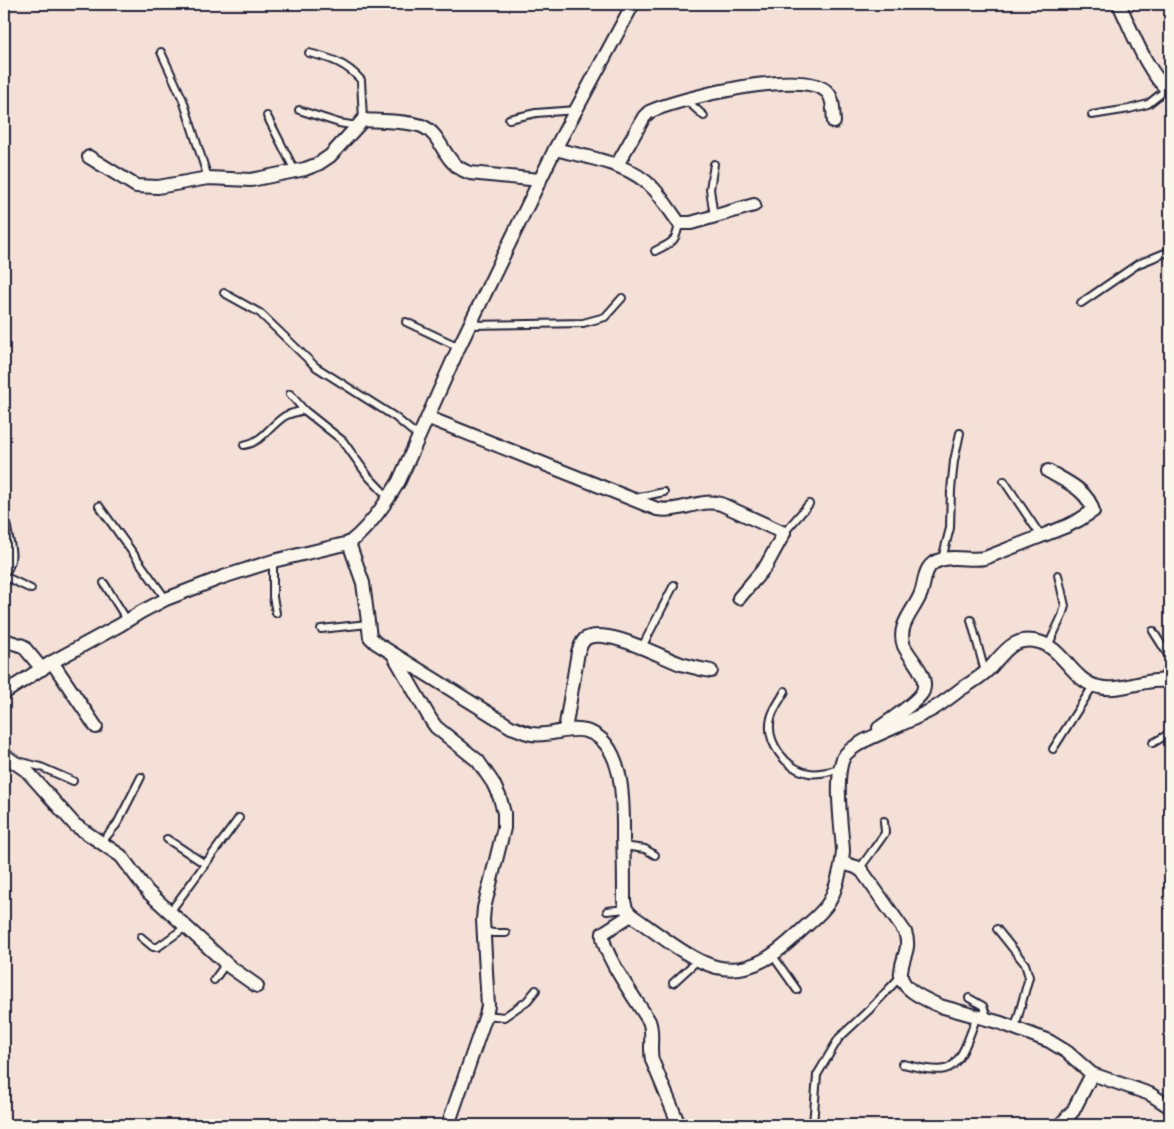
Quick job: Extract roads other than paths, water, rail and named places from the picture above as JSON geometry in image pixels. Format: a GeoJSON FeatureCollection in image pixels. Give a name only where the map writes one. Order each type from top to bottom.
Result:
{"type":"FeatureCollection","features":[{"type":"Feature","properties":{"kind":"street"},"geometry":{"type":"LineString","coordinates":[[4,693],[47,665],[166,599],[223,577],[274,561],[349,544],[357,538],[400,481],[459,347],[555,149],[633,4]]}},
{"type":"Feature","properties":{"kind":"street"},"geometry":{"type":"LineString","coordinates":[[1119,4],[1153,73],[1169,91]]}},
{"type":"Feature","properties":{"kind":"street"},"geometry":{"type":"LineString","coordinates":[[617,165],[644,117],[656,109],[748,86],[776,83],[807,83],[822,88],[829,93],[833,104],[834,122]]}},
{"type":"Feature","properties":{"kind":"street"},"geometry":{"type":"LineString","coordinates":[[89,157],[136,186],[158,187],[208,178],[251,180],[318,164],[330,156],[360,123],[415,124],[424,127],[432,134],[459,169],[470,173],[540,180]]}},
{"type":"Feature","properties":{"kind":"street"},"geometry":{"type":"LineString","coordinates":[[555,149],[617,165],[637,175],[654,189],[679,223],[690,223],[754,205]]}},
{"type":"Feature","properties":{"kind":"street"},"geometry":{"type":"LineString","coordinates":[[429,418],[657,509],[668,511],[713,502],[784,533],[766,566],[739,598]]}},
{"type":"Feature","properties":{"kind":"street"},"geometry":{"type":"LineString","coordinates":[[864,741],[923,691],[924,682],[922,675],[906,649],[902,636],[909,614],[922,592],[927,571],[933,563],[950,558],[976,560],[984,558],[1079,520],[1093,511],[1091,502],[1082,492],[1048,470]]}},
{"type":"Feature","properties":{"kind":"street"},"geometry":{"type":"LineString","coordinates":[[4,528],[9,555],[4,569]]}},
{"type":"Feature","properties":{"kind":"street"},"geometry":{"type":"LineString","coordinates":[[349,544],[363,583],[370,637],[376,643],[511,727],[532,734],[584,730],[597,735],[607,745],[613,757],[621,784],[624,900],[629,912],[698,960],[718,968],[734,969],[751,966],[773,956],[823,910],[830,901],[842,863],[843,851],[838,781],[845,756],[854,746],[929,711],[985,672],[1006,649],[1018,642],[1031,640],[1042,643],[1048,646],[1084,681],[1105,689],[1168,682]]}},
{"type":"Feature","properties":{"kind":"street"},"geometry":{"type":"LineString","coordinates":[[565,730],[578,652],[580,644],[586,639],[594,636],[642,646],[681,664],[711,671]]}},
{"type":"Feature","properties":{"kind":"street"},"geometry":{"type":"LineString","coordinates":[[4,640],[23,646],[47,665],[96,727]]}},
{"type":"Feature","properties":{"kind":"street"},"geometry":{"type":"LineString","coordinates":[[393,654],[431,720],[478,762],[493,783],[504,813],[504,828],[484,908],[488,1006],[448,1125]]}},
{"type":"Feature","properties":{"kind":"street"},"geometry":{"type":"LineString","coordinates":[[8,757],[27,771],[75,825],[121,856],[142,885],[230,967],[258,986]]}},
{"type":"Feature","properties":{"kind":"street"},"geometry":{"type":"LineString","coordinates":[[842,863],[859,869],[905,932],[908,948],[901,976],[907,987],[931,1002],[1015,1028],[1058,1046],[1092,1074],[1150,1094],[1170,1107]]}},
{"type":"Feature","properties":{"kind":"street"},"geometry":{"type":"LineString","coordinates":[[629,912],[603,933],[603,942],[622,979],[652,1027],[650,1052],[652,1060],[679,1125]]}},
{"type":"Feature","properties":{"kind":"street"},"geometry":{"type":"LineString","coordinates":[[1060,1125],[1073,1111],[1092,1074]]}},
{"type":"Feature","properties":{"kind":"lane"},"geometry":{"type":"LineString","coordinates":[[161,52],[183,100],[208,178]]}},
{"type":"Feature","properties":{"kind":"lane"},"geometry":{"type":"LineString","coordinates":[[299,110],[339,123],[360,123],[361,80],[345,65],[333,58],[310,53]]}},
{"type":"Feature","properties":{"kind":"lane"},"geometry":{"type":"LineString","coordinates":[[1092,115],[1148,104],[1169,91]]}},
{"type":"Feature","properties":{"kind":"lane"},"geometry":{"type":"LineString","coordinates":[[686,100],[704,116]]}},
{"type":"Feature","properties":{"kind":"lane"},"geometry":{"type":"LineString","coordinates":[[509,119],[536,112],[576,110]]}},
{"type":"Feature","properties":{"kind":"lane"},"geometry":{"type":"LineString","coordinates":[[267,116],[295,171]]}},
{"type":"Feature","properties":{"kind":"lane"},"geometry":{"type":"LineString","coordinates":[[714,164],[710,189],[714,216]]}},
{"type":"Feature","properties":{"kind":"lane"},"geometry":{"type":"LineString","coordinates":[[655,251],[677,236],[679,223]]}},
{"type":"Feature","properties":{"kind":"lane"},"geometry":{"type":"LineString","coordinates":[[1081,303],[1138,264],[1170,251]]}},
{"type":"Feature","properties":{"kind":"lane"},"geometry":{"type":"LineString","coordinates":[[224,293],[260,313],[316,367],[395,417],[420,437]]}},
{"type":"Feature","properties":{"kind":"lane"},"geometry":{"type":"LineString","coordinates":[[470,325],[582,323],[605,317],[622,298]]}},
{"type":"Feature","properties":{"kind":"lane"},"geometry":{"type":"LineString","coordinates":[[406,322],[459,347]]}},
{"type":"Feature","properties":{"kind":"lane"},"geometry":{"type":"LineString","coordinates":[[290,394],[304,410],[343,441],[368,476],[389,498]]}},
{"type":"Feature","properties":{"kind":"lane"},"geometry":{"type":"LineString","coordinates":[[244,445],[254,444],[286,415],[304,410]]}},
{"type":"Feature","properties":{"kind":"lane"},"geometry":{"type":"LineString","coordinates":[[942,559],[950,528],[951,490],[960,433]]}},
{"type":"Feature","properties":{"kind":"lane"},"geometry":{"type":"LineString","coordinates":[[1004,481],[1041,536]]}},
{"type":"Feature","properties":{"kind":"lane"},"geometry":{"type":"LineString","coordinates":[[631,499],[664,492]]}},
{"type":"Feature","properties":{"kind":"lane"},"geometry":{"type":"LineString","coordinates":[[784,533],[809,504]]}},
{"type":"Feature","properties":{"kind":"lane"},"geometry":{"type":"LineString","coordinates":[[99,506],[166,599]]}},
{"type":"Feature","properties":{"kind":"lane"},"geometry":{"type":"LineString","coordinates":[[274,561],[273,597],[276,613]]}},
{"type":"Feature","properties":{"kind":"lane"},"geometry":{"type":"LineString","coordinates":[[1048,646],[1065,606],[1058,575]]}},
{"type":"Feature","properties":{"kind":"lane"},"geometry":{"type":"LineString","coordinates":[[4,576],[31,589]]}},
{"type":"Feature","properties":{"kind":"lane"},"geometry":{"type":"LineString","coordinates":[[104,583],[127,620]]}},
{"type":"Feature","properties":{"kind":"lane"},"geometry":{"type":"LineString","coordinates":[[642,646],[674,584]]}},
{"type":"Feature","properties":{"kind":"lane"},"geometry":{"type":"LineString","coordinates":[[970,620],[985,672]]}},
{"type":"Feature","properties":{"kind":"lane"},"geometry":{"type":"LineString","coordinates":[[321,629],[368,624]]}},
{"type":"Feature","properties":{"kind":"lane"},"geometry":{"type":"LineString","coordinates":[[1153,631],[1170,658]]}},
{"type":"Feature","properties":{"kind":"lane"},"geometry":{"type":"LineString","coordinates":[[1168,682],[1170,666]]}},
{"type":"Feature","properties":{"kind":"lane"},"geometry":{"type":"LineString","coordinates":[[1053,749],[1093,686]]}},
{"type":"Feature","properties":{"kind":"lane"},"geometry":{"type":"LineString","coordinates":[[785,691],[771,717],[770,728],[775,746],[787,762],[808,773],[823,773],[840,769]]}},
{"type":"Feature","properties":{"kind":"lane"},"geometry":{"type":"LineString","coordinates":[[1153,743],[1170,733]]}},
{"type":"Feature","properties":{"kind":"lane"},"geometry":{"type":"LineString","coordinates":[[8,757],[41,767],[73,781]]}},
{"type":"Feature","properties":{"kind":"lane"},"geometry":{"type":"LineString","coordinates":[[101,842],[117,824],[141,777]]}},
{"type":"Feature","properties":{"kind":"lane"},"geometry":{"type":"LineString","coordinates":[[170,912],[239,818]]}},
{"type":"Feature","properties":{"kind":"lane"},"geometry":{"type":"LineString","coordinates":[[859,869],[885,833],[884,821]]}},
{"type":"Feature","properties":{"kind":"lane"},"geometry":{"type":"LineString","coordinates":[[167,839],[205,864]]}},
{"type":"Feature","properties":{"kind":"lane"},"geometry":{"type":"LineString","coordinates":[[624,846],[645,849],[655,855]]}},
{"type":"Feature","properties":{"kind":"lane"},"geometry":{"type":"LineString","coordinates":[[608,911],[629,912]]}},
{"type":"Feature","properties":{"kind":"lane"},"geometry":{"type":"LineString","coordinates":[[141,937],[153,947],[158,947],[187,926]]}},
{"type":"Feature","properties":{"kind":"lane"},"geometry":{"type":"LineString","coordinates":[[997,930],[1028,970],[1027,986],[1015,1028]]}},
{"type":"Feature","properties":{"kind":"lane"},"geometry":{"type":"LineString","coordinates":[[484,931],[506,933]]}},
{"type":"Feature","properties":{"kind":"lane"},"geometry":{"type":"LineString","coordinates":[[773,956],[796,990]]}},
{"type":"Feature","properties":{"kind":"lane"},"geometry":{"type":"LineString","coordinates":[[214,980],[222,968],[224,960]]}},
{"type":"Feature","properties":{"kind":"lane"},"geometry":{"type":"LineString","coordinates":[[673,983],[698,960]]}},
{"type":"Feature","properties":{"kind":"lane"},"geometry":{"type":"LineString","coordinates":[[813,1125],[817,1075],[839,1038],[870,1010],[901,976]]}},
{"type":"Feature","properties":{"kind":"lane"},"geometry":{"type":"LineString","coordinates":[[486,1015],[504,1017],[527,1001],[536,990]]}},
{"type":"Feature","properties":{"kind":"lane"},"geometry":{"type":"LineString","coordinates":[[902,1064],[930,1069],[946,1069],[953,1065],[959,1058],[982,1017],[983,1006],[969,998]]}}]}
